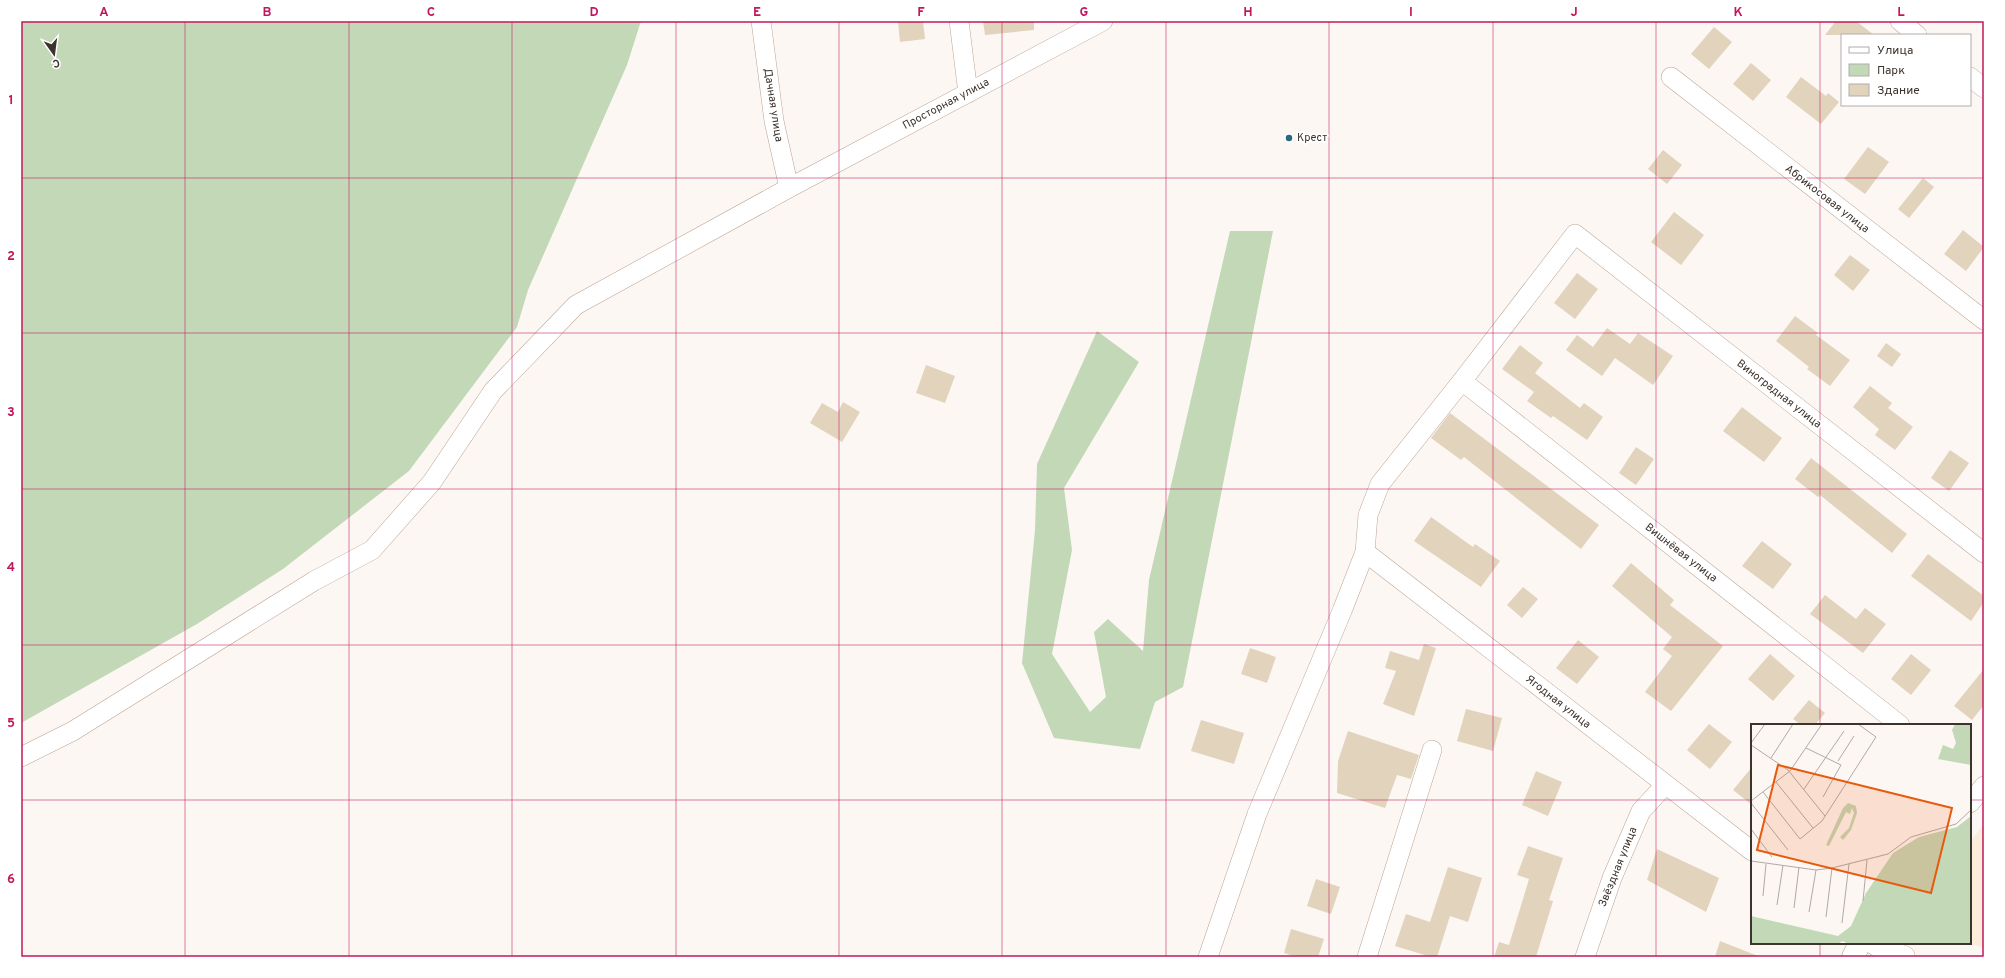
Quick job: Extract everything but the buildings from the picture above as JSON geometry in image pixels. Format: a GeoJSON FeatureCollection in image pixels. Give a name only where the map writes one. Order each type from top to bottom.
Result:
{"type":"FeatureCollection","features":[{"type":"Feature","properties":{"kind":"street","name":"Дачная улица"},"geometry":{"type":"LineString","coordinates":[[761,21],[774,121],[789,188]]}},
{"type":"Feature","properties":{"kind":"street"},"geometry":{"type":"LineString","coordinates":[[959,21],[968,93]]}},
{"type":"Feature","properties":{"kind":"street","name":"Просторная улица"},"geometry":{"type":"LineString","coordinates":[[21,758],[73,731],[314,581],[372,550],[432,482],[493,391],[576,305],[789,188],[1103,21]]}},
{"type":"Feature","properties":{"kind":"street"},"geometry":{"type":"LineString","coordinates":[[1900,21],[1916,34]]}},
{"type":"Feature","properties":{"kind":"street","name":"Абрикосовая улица"},"geometry":{"type":"LineString","coordinates":[[1671,77],[1984,320]]}},
{"type":"Feature","properties":{"kind":"street"},"geometry":{"type":"LineString","coordinates":[[1971,78],[1984,88]]}},
{"type":"Feature","properties":{"kind":"street","name":"Виноградная улица"},"geometry":{"type":"LineString","coordinates":[[1462,381],[1574,234],[1984,553]]}},
{"type":"Feature","properties":{"kind":"street"},"geometry":{"type":"LineString","coordinates":[[1208,957],[1257,814],[1342,611],[1365,552],[1368,515],[1380,484],[1462,381]]}},
{"type":"Feature","properties":{"kind":"street","name":"Вишнёвая улица"},"geometry":{"type":"LineString","coordinates":[[1462,381],[1899,724]]}},
{"type":"Feature","properties":{"kind":"street","name":"Ягодная улица"},"geometry":{"type":"LineString","coordinates":[[1365,552],[1751,850]]}},
{"type":"Feature","properties":{"kind":"street"},"geometry":{"type":"LineString","coordinates":[[1367,957],[1432,750]]}},
{"type":"Feature","properties":{"kind":"street","name":"Звёздная улица"},"geometry":{"type":"LineString","coordinates":[[1585,957],[1612,878],[1641,811],[1666,785]]}},
{"type":"Feature","properties":{"kind":"street"},"geometry":{"type":"LineString","coordinates":[[1853,957],[1860,944]]}},
{"type":"Feature","properties":{"kind":"street"},"geometry":{"type":"LineString","coordinates":[[1875,944],[1884,950],[1904,957]]}},
{"type":"Feature","properties":{"kind":"shaded area"},"geometry":{"type":"Polygon","coordinates":[[[1984,824],[1984,948],[1971,944],[1971,841],[1984,824]]]}},
{"type":"Feature","properties":{"kind":"green space"},"geometry":{"type":"Polygon","coordinates":[[[21,21],[641,21],[627,65],[528,290],[517,327],[409,471],[283,569],[197,624],[21,723],[21,21]]]}},
{"type":"Feature","properties":{"kind":"green space"},"geometry":{"type":"Polygon","coordinates":[[[1230,231],[1273,231],[1183,687],[1155,702],[1140,749],[1054,738],[1022,663],[1035,530],[1037,464],[1097,331],[1139,362],[1064,488],[1072,550],[1052,654],[1090,712],[1106,697],[1094,632],[1108,619],[1143,651],[1149,580],[1230,231]]]}},
{"type":"Feature","properties":{"kind":"place","name":"Крест"},"geometry":{"type":"Point","coordinates":[1289,138]}}]}
